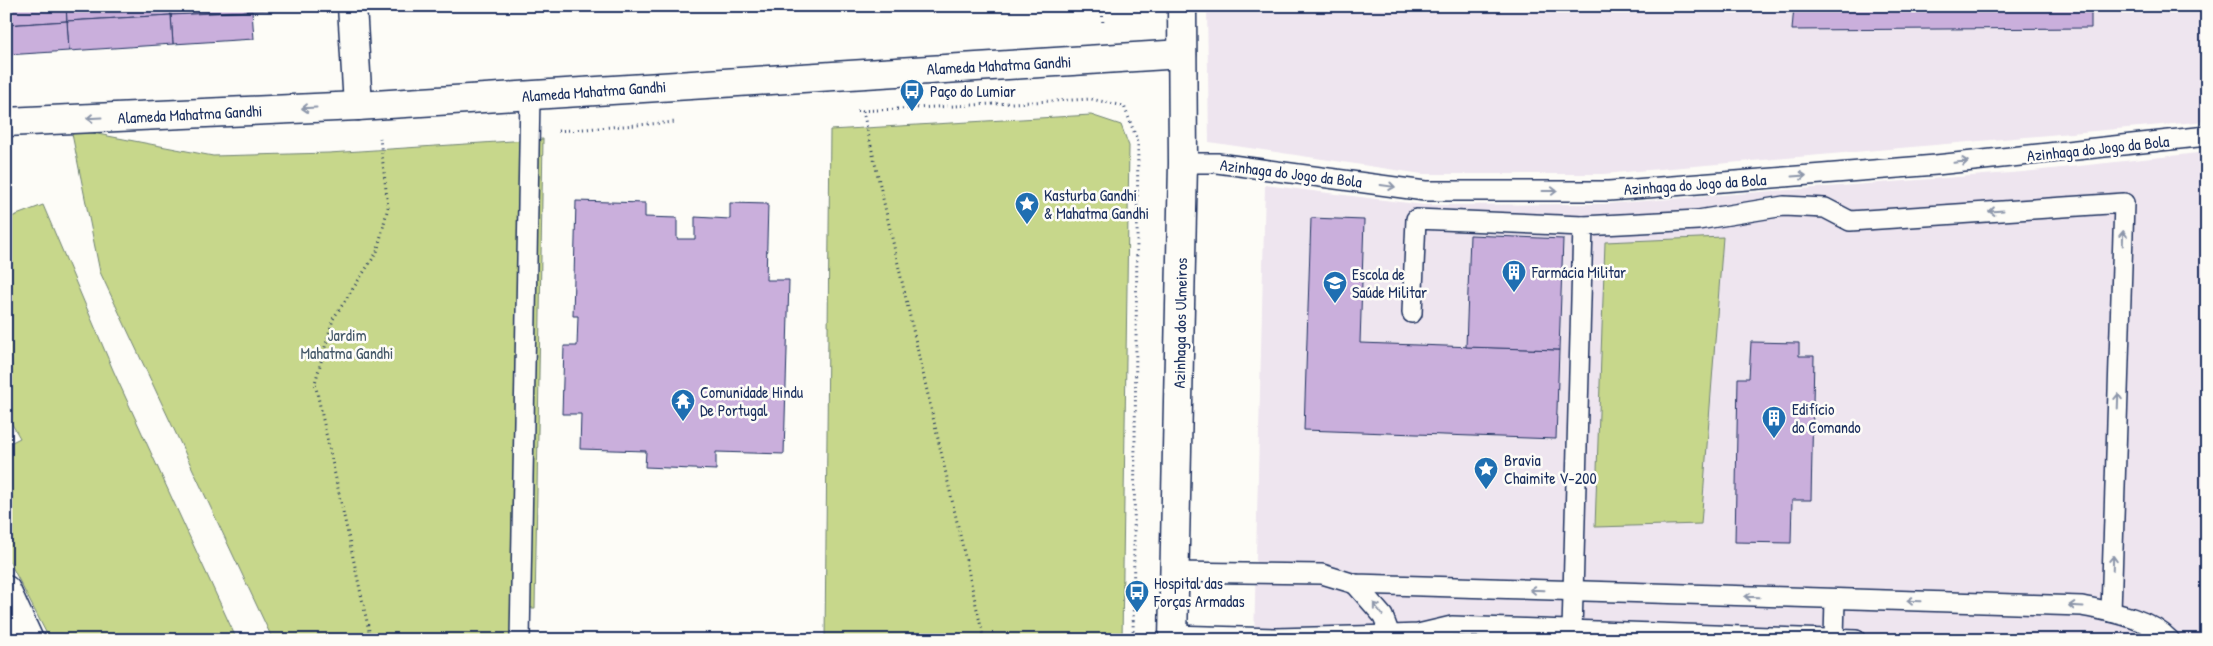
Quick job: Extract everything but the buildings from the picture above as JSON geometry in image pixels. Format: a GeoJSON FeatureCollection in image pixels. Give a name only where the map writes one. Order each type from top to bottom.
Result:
{"type":"FeatureCollection","features":[{"type":"Feature","properties":{"kind":"street"},"geometry":{"type":"LineString","coordinates":[[352,6],[367,105]]}},
{"type":"Feature","properties":{"kind":"street","name":"Azinhaga dos Ulmeiros"},"geometry":{"type":"LineString","coordinates":[[1173,637],[1183,163],[1182,6]]}},
{"type":"Feature","properties":{"kind":"street","name":"Alameda Mahatma Gandhi"},"geometry":{"type":"LineString","coordinates":[[6,122],[530,96],[1182,54]]}},
{"type":"Feature","properties":{"kind":"street"},"geometry":{"type":"LineString","coordinates":[[6,590],[29,640]]}},
{"type":"Feature","properties":{"kind":"lane"},"geometry":{"type":"LineString","coordinates":[[520,640],[530,96]]}},
{"type":"Feature","properties":{"kind":"lane","name":"Azinhaga do Jogo da Bola"},"geometry":{"type":"LineString","coordinates":[[1183,163],[1216,163],[1424,191],[1609,191],[1936,165],[2207,136]]}},
{"type":"Feature","properties":{"kind":"lane"},"geometry":{"type":"LineString","coordinates":[[1412,312],[1416,219],[1583,226],[1698,220],[1784,206],[1825,208],[1850,220],[2124,203],[2111,612]]}},
{"type":"Feature","properties":{"kind":"lane"},"geometry":{"type":"LineString","coordinates":[[1572,631],[1583,226]]}},
{"type":"Feature","properties":{"kind":"lane"},"geometry":{"type":"LineString","coordinates":[[1175,572],[1322,574],[1355,584],[2082,606],[2111,612],[2163,633],[2170,640]]}},
{"type":"Feature","properties":{"kind":"lane"},"geometry":{"type":"LineString","coordinates":[[1355,584],[1370,598],[1383,616],[1391,638]]}},
{"type":"Feature","properties":{"kind":"lane"},"geometry":{"type":"LineString","coordinates":[[1834,639],[1835,599]]}},
{"type":"Feature","properties":{"kind":"lane"},"geometry":{"type":"LineString","coordinates":[[1173,637],[1278,639],[1391,638],[1452,626],[1856,640]]}},
{"type":"Feature","properties":{"kind":"path"},"geometry":{"type":"LineString","coordinates":[[854,111],[1092,99],[1124,106],[1138,142],[1133,640]]}},
{"type":"Feature","properties":{"kind":"path"},"geometry":{"type":"LineString","coordinates":[[367,105],[388,207],[377,252],[333,319],[315,383],[371,640]]}},
{"type":"Feature","properties":{"kind":"path"},"geometry":{"type":"LineString","coordinates":[[863,111],[984,640]]}},
{"type":"Feature","properties":{"kind":"path"},"geometry":{"type":"LineString","coordinates":[[530,134],[684,122]]}},
{"type":"Feature","properties":{"kind":"shaded area"},"geometry":{"type":"Polygon","coordinates":[[[1207,6],[2207,6],[2207,121],[1603,174],[1422,174],[1209,142],[1207,6]]]}},
{"type":"Feature","properties":{"kind":"shaded area"},"geometry":{"type":"Polygon","coordinates":[[[2207,152],[2207,640],[1254,640],[1265,185],[1424,205],[1604,204],[2023,172],[2207,152]]]}},
{"type":"Feature","properties":{"kind":"green space"},"geometry":{"type":"Polygon","coordinates":[[[1091,115],[1121,125],[1129,146],[1122,640],[825,640],[830,130],[1091,115]]]}},
{"type":"Feature","properties":{"kind":"green space","name":"Jardim Mahatma Gandhi"},"geometry":{"type":"Polygon","coordinates":[[[71,129],[213,156],[329,153],[543,139],[535,608],[530,608],[530,640],[273,640],[100,272],[71,129]]]}},
{"type":"Feature","properties":{"kind":"green space"},"geometry":{"type":"Polygon","coordinates":[[[43,205],[113,370],[237,640],[50,640],[6,555],[6,445],[20,438],[6,414],[6,219],[43,205]]]}},
{"type":"Feature","properties":{"kind":"green space"},"geometry":{"type":"Polygon","coordinates":[[[1723,237],[1701,524],[1595,527],[1605,242],[1723,237]]]}},
{"type":"Feature","properties":{"kind":"place","name":"Paço do Lumiar"},"geometry":{"type":"Point","coordinates":[912,112]}},
{"type":"Feature","properties":{"kind":"place","name":"Kasturba Gandhi & Mahatma Gandhi"},"geometry":{"type":"Point","coordinates":[1027,225]}},
{"type":"Feature","properties":{"kind":"place","name":"Farmácia Militar"},"geometry":{"type":"Point","coordinates":[1514,293]}},
{"type":"Feature","properties":{"kind":"place","name":"Escola de Saúde Militar"},"geometry":{"type":"Point","coordinates":[1335,304]}},
{"type":"Feature","properties":{"kind":"place","name":"Comunidade Hindu De Portugal"},"geometry":{"type":"Point","coordinates":[683,422]}},
{"type":"Feature","properties":{"kind":"place","name":"Edifício do Comando"},"geometry":{"type":"Point","coordinates":[1774,439]}},
{"type":"Feature","properties":{"kind":"place","name":"Bravia Chaimite V-200"},"geometry":{"type":"Point","coordinates":[1486,490]}},
{"type":"Feature","properties":{"kind":"place","name":"Hospital das Forças Armadas"},"geometry":{"type":"Point","coordinates":[1137,613]}}]}
